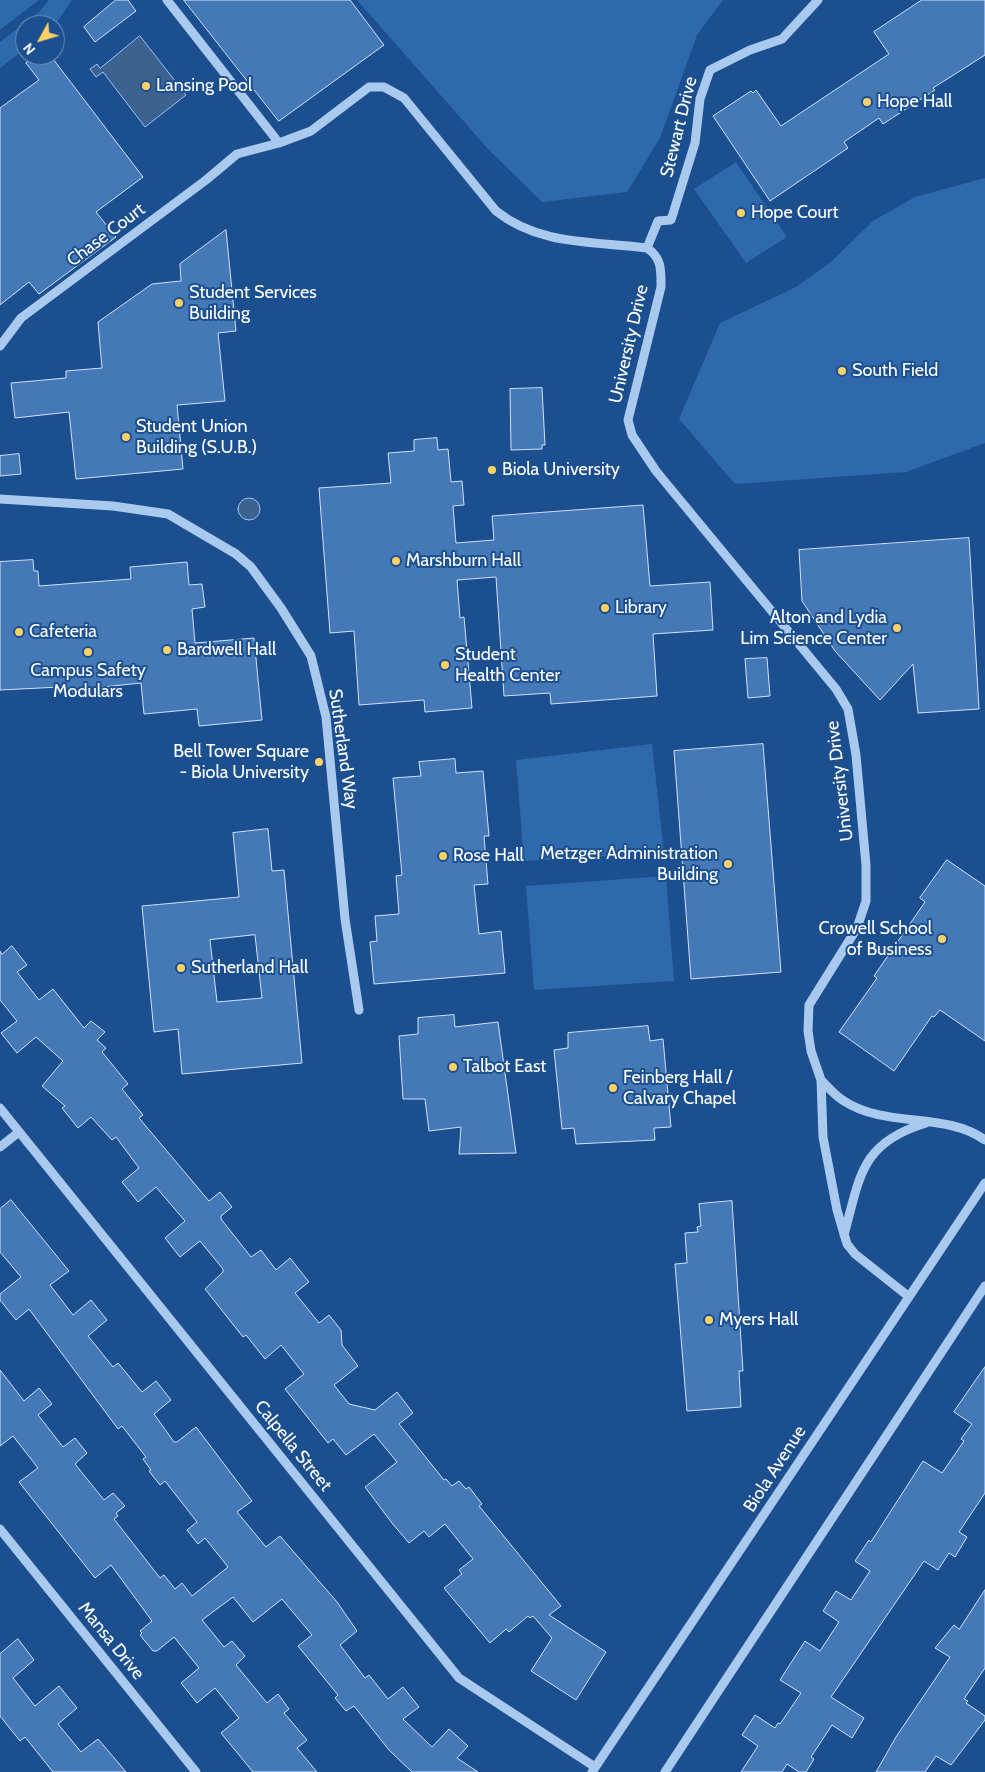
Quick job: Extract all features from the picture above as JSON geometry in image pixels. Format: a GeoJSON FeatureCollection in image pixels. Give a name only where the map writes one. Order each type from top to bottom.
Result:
{"type":"FeatureCollection","features":[{"type":"Feature","properties":{"kind":"street"},"geometry":{"type":"LineString","coordinates":[[167,0],[279,143],[311,131],[370,87],[384,87],[404,98],[496,211],[512,223],[556,239],[647,248]]}},
{"type":"Feature","properties":{"kind":"street","name":"Stewart Drive"},"geometry":{"type":"LineString","coordinates":[[647,248],[658,220],[670,220],[695,143],[700,99],[710,70],[750,50],[782,39],[818,0]]}},
{"type":"Feature","properties":{"kind":"street","name":"Chase Court"},"geometry":{"type":"LineString","coordinates":[[1,343],[21,318],[206,180],[237,154],[279,143]]}},
{"type":"Feature","properties":{"kind":"street","name":"University Drive"},"geometry":{"type":"LineString","coordinates":[[647,248],[656,254],[661,265],[660,287],[628,420],[632,435],[656,471],[836,689],[848,709],[856,756],[865,855],[866,901],[856,928],[809,1005],[808,1031],[811,1051],[821,1080],[823,1137],[837,1210],[844,1235],[855,1254],[908,1296]]}},
{"type":"Feature","properties":{"kind":"street","name":"Sutherland Way"},"geometry":{"type":"LineString","coordinates":[[0,499],[113,506],[168,514],[236,554],[251,568],[280,608],[310,656],[326,717],[345,919],[359,1010]]}},
{"type":"Feature","properties":{"kind":"street","name":"University Drive"},"geometry":{"type":"LineString","coordinates":[[821,1080],[844,1101],[864,1111],[886,1117],[959,1126],[985,1140]]}},
{"type":"Feature","properties":{"kind":"street","name":"Calpella Street"},"geometry":{"type":"LineString","coordinates":[[0,1108],[459,1678],[594,1770]]}},
{"type":"Feature","properties":{"kind":"street"},"geometry":{"type":"LineString","coordinates":[[844,1235],[860,1176],[868,1159],[880,1146],[895,1136],[908,1129],[928,1123]]}},
{"type":"Feature","properties":{"kind":"street"},"geometry":{"type":"LineString","coordinates":[[0,1147],[19,1132]]}},
{"type":"Feature","properties":{"kind":"street","name":"Biola Avenue"},"geometry":{"type":"LineString","coordinates":[[594,1770],[985,1183]]}},
{"type":"Feature","properties":{"kind":"street"},"geometry":{"type":"LineString","coordinates":[[665,1772],[985,1286]]}},
{"type":"Feature","properties":{"kind":"street","name":"Mansa Drive"},"geometry":{"type":"LineString","coordinates":[[0,1530],[196,1772]]}},
{"type":"Feature","properties":{"kind":"shaded area"},"geometry":{"type":"Polygon","coordinates":[[[0,0],[39,0],[20,15],[15,15],[15,18],[0,30],[0,0]]]}},
{"type":"Feature","properties":{"kind":"shaded area"},"geometry":{"type":"Polygon","coordinates":[[[49,0],[72,0],[62,15],[35,15],[49,0]]]}},
{"type":"Feature","properties":{"kind":"shaded area"},"geometry":{"type":"Polygon","coordinates":[[[357,0],[723,0],[697,35],[660,138],[627,192],[542,202],[488,149],[357,0]]]}},
{"type":"Feature","properties":{"kind":"shaded area"},"geometry":{"type":"Polygon","coordinates":[[[15,30],[15,57],[0,68],[0,42],[15,30]]]}},
{"type":"Feature","properties":{"kind":"shaded area","name":"Lansing Pool"},"geometry":{"type":"Polygon","coordinates":[[[140,36],[186,95],[145,127],[103,72],[96,77],[90,69],[97,64],[100,68],[140,36]]]}},
{"type":"Feature","properties":{"kind":"shaded area","name":"Hope Court"},"geometry":{"type":"Polygon","coordinates":[[[736,162],[787,237],[746,263],[694,189],[736,162]]]}},
{"type":"Feature","properties":{"kind":"shaded area","name":"South Field"},"geometry":{"type":"Polygon","coordinates":[[[985,178],[985,443],[906,472],[735,484],[679,419],[720,323],[796,287],[831,262],[873,221],[915,197],[985,178]]]}},
{"type":"Feature","properties":{"kind":"shaded area"},"geometry":{"type":"Polygon","coordinates":[[[245,498],[253,498],[260,505],[260,513],[253,520],[245,520],[238,513],[238,505],[245,498]]]}},
{"type":"Feature","properties":{"kind":"shaded area"},"geometry":{"type":"Polygon","coordinates":[[[652,744],[664,853],[524,861],[516,760],[652,744]]]}},
{"type":"Feature","properties":{"kind":"shaded area"},"geometry":{"type":"Polygon","coordinates":[[[666,876],[674,981],[534,990],[526,886],[666,876]]]}},
{"type":"Feature","properties":{"kind":"building"},"geometry":{"type":"Polygon","coordinates":[[[116,0],[128,0],[136,11],[95,42],[84,27],[116,0]]]}},
{"type":"Feature","properties":{"kind":"building"},"geometry":{"type":"Polygon","coordinates":[[[184,0],[350,0],[384,45],[279,121],[184,0]]]}},
{"type":"Feature","properties":{"kind":"building","name":"Hope Hall"},"geometry":{"type":"Polygon","coordinates":[[[922,0],[985,0],[985,55],[933,88],[935,90],[883,124],[879,118],[844,142],[848,148],[770,201],[713,116],[751,91],[753,93],[756,90],[781,126],[889,54],[874,32],[922,0]]]}},
{"type":"Feature","properties":{"kind":"building"},"geometry":{"type":"Polygon","coordinates":[[[28,65],[58,65],[143,177],[96,212],[116,237],[39,294],[29,282],[0,305],[0,108],[39,80],[28,65]]]}},
{"type":"Feature","properties":{"kind":"building"},"geometry":{"type":"Polygon","coordinates":[[[226,230],[236,331],[218,333],[225,401],[177,405],[183,469],[76,479],[69,412],[15,418],[11,383],[66,378],[66,371],[102,368],[98,322],[152,284],[181,281],[180,264],[226,230]]]}},
{"type":"Feature","properties":{"kind":"building"},"geometry":{"type":"Polygon","coordinates":[[[542,388],[545,445],[542,445],[542,449],[511,450],[510,389],[542,388]]]}},
{"type":"Feature","properties":{"kind":"building"},"geometry":{"type":"Polygon","coordinates":[[[437,438],[438,450],[448,449],[451,482],[462,481],[464,505],[453,506],[456,543],[494,540],[492,516],[643,505],[650,586],[710,582],[713,630],[653,634],[657,696],[551,704],[550,693],[504,696],[496,577],[457,580],[460,618],[464,617],[472,708],[425,712],[424,700],[359,705],[354,631],[330,633],[319,488],[391,483],[388,453],[414,451],[414,440],[437,438]]]}},
{"type":"Feature","properties":{"kind":"building"},"geometry":{"type":"Polygon","coordinates":[[[19,454],[21,474],[0,476],[0,456],[19,454]]]}},
{"type":"Feature","properties":{"kind":"building","name":"Alton and Lydia Lim Science Center"},"geometry":{"type":"Polygon","coordinates":[[[969,538],[979,709],[918,713],[913,664],[880,700],[835,651],[802,601],[799,550],[969,538]]]}},
{"type":"Feature","properties":{"kind":"building"},"geometry":{"type":"Polygon","coordinates":[[[33,560],[34,571],[38,571],[39,586],[131,579],[130,567],[187,562],[189,585],[202,584],[205,607],[192,609],[195,643],[254,638],[262,720],[199,726],[197,709],[144,714],[141,683],[72,692],[71,689],[60,690],[60,687],[0,690],[0,562],[33,560]]]}},
{"type":"Feature","properties":{"kind":"building"},"geometry":{"type":"Polygon","coordinates":[[[767,658],[770,696],[748,698],[745,659],[767,658]]]}},
{"type":"Feature","properties":{"kind":"building","name":"Metzger Administration Building"},"geometry":{"type":"Polygon","coordinates":[[[763,744],[781,972],[691,979],[674,751],[763,744]]]}},
{"type":"Feature","properties":{"kind":"building","name":"Rose Hall"},"geometry":{"type":"Polygon","coordinates":[[[455,759],[456,773],[483,771],[489,836],[484,836],[488,884],[474,885],[479,934],[501,931],[505,973],[374,984],[370,942],[377,941],[375,916],[399,914],[396,876],[402,875],[393,778],[421,776],[419,762],[455,759]]]}},
{"type":"Feature","properties":{"kind":"building","name":"Sutherland Hall"},"geometry":{"type":"Polygon","coordinates":[[[268,829],[272,871],[284,870],[302,1063],[182,1074],[178,1029],[154,1032],[142,906],[239,897],[233,833],[268,829]],[[255,935],[210,940],[217,1002],[262,998],[255,935]]]}},
{"type":"Feature","properties":{"kind":"building","name":"Crowell School of Business"},"geometry":{"type":"Polygon","coordinates":[[[947,860],[985,886],[985,1041],[940,1010],[934,1017],[932,1016],[894,1071],[839,1032],[877,978],[874,976],[925,902],[920,898],[947,860]]]}},
{"type":"Feature","properties":{"kind":"building"},"geometry":{"type":"Polygon","coordinates":[[[12,946],[27,965],[17,972],[39,1000],[53,989],[84,1028],[91,1021],[105,1032],[97,1040],[106,1048],[102,1052],[128,1084],[122,1089],[143,1115],[139,1118],[209,1201],[220,1192],[232,1207],[221,1216],[221,1219],[251,1257],[261,1250],[276,1270],[290,1258],[309,1282],[295,1293],[319,1323],[329,1315],[341,1330],[342,1345],[358,1366],[334,1385],[349,1404],[375,1410],[397,1392],[413,1413],[399,1424],[444,1480],[446,1479],[452,1486],[459,1481],[466,1489],[469,1487],[482,1504],[479,1506],[561,1606],[549,1615],[606,1652],[576,1700],[531,1671],[552,1638],[533,1616],[530,1618],[528,1616],[509,1632],[506,1629],[490,1643],[444,1588],[462,1574],[459,1570],[473,1559],[445,1524],[429,1537],[424,1531],[409,1543],[392,1523],[365,1487],[397,1462],[374,1434],[346,1455],[333,1439],[328,1443],[285,1389],[304,1374],[281,1345],[265,1359],[246,1335],[243,1337],[205,1289],[223,1272],[223,1269],[200,1241],[180,1257],[165,1238],[185,1221],[156,1187],[138,1202],[122,1182],[139,1168],[116,1137],[112,1140],[91,1117],[78,1128],[62,1108],[65,1106],[42,1086],[63,1061],[36,1037],[17,1053],[1,1033],[17,1021],[0,1000],[0,951],[2,954],[12,946]]]}},
{"type":"Feature","properties":{"kind":"building","name":"Talbot East"},"geometry":{"type":"Polygon","coordinates":[[[454,1015],[455,1027],[498,1022],[516,1153],[459,1154],[461,1127],[429,1131],[425,1099],[403,1099],[399,1036],[418,1034],[418,1018],[454,1015]]]}},
{"type":"Feature","properties":{"kind":"building","name":"Feinberg Hall / Calvary Chapel"},"geometry":{"type":"Polygon","coordinates":[[[648,1026],[650,1041],[663,1039],[671,1127],[654,1128],[655,1140],[576,1144],[574,1128],[562,1129],[554,1050],[568,1048],[568,1033],[648,1026]]]}},
{"type":"Feature","properties":{"kind":"building"},"geometry":{"type":"Polygon","coordinates":[[[11,1200],[69,1271],[50,1285],[73,1315],[91,1300],[107,1320],[88,1336],[113,1367],[118,1363],[142,1392],[156,1381],[171,1400],[154,1414],[174,1442],[177,1442],[196,1427],[252,1501],[237,1512],[266,1547],[280,1536],[337,1602],[357,1631],[340,1645],[365,1678],[369,1675],[388,1699],[403,1687],[419,1707],[403,1719],[432,1747],[449,1729],[468,1746],[457,1758],[478,1772],[412,1772],[389,1750],[354,1706],[346,1711],[335,1698],[338,1695],[298,1646],[312,1635],[282,1599],[253,1622],[233,1597],[202,1620],[224,1647],[232,1641],[245,1656],[236,1665],[267,1703],[278,1694],[289,1709],[284,1713],[307,1740],[297,1748],[317,1772],[253,1772],[221,1733],[239,1718],[215,1688],[197,1703],[181,1683],[199,1668],[174,1637],[157,1651],[153,1651],[140,1635],[142,1633],[140,1631],[152,1621],[111,1565],[95,1578],[19,1482],[38,1468],[13,1436],[0,1446],[0,1370],[24,1401],[39,1388],[52,1404],[38,1415],[63,1447],[75,1438],[87,1453],[75,1464],[104,1500],[113,1493],[125,1506],[116,1513],[118,1516],[114,1519],[160,1578],[164,1575],[175,1589],[182,1583],[192,1596],[228,1567],[205,1538],[198,1544],[187,1530],[197,1522],[165,1481],[160,1485],[149,1471],[151,1470],[143,1459],[146,1457],[122,1426],[118,1429],[29,1309],[16,1320],[0,1300],[0,1294],[21,1277],[0,1252],[0,1209],[11,1200]]]}},
{"type":"Feature","properties":{"kind":"building","name":"Myers Hall"},"geometry":{"type":"Polygon","coordinates":[[[732,1201],[743,1371],[739,1371],[741,1407],[687,1411],[675,1264],[687,1263],[685,1233],[698,1232],[697,1227],[701,1226],[699,1204],[732,1201]]]}},
{"type":"Feature","properties":{"kind":"building"},"geometry":{"type":"Polygon","coordinates":[[[985,1367],[985,1493],[959,1532],[967,1537],[955,1557],[949,1553],[938,1570],[924,1561],[831,1697],[864,1718],[852,1738],[832,1725],[811,1757],[814,1759],[806,1772],[799,1772],[787,1764],[782,1772],[741,1772],[758,1746],[742,1735],[755,1715],[775,1728],[778,1723],[780,1724],[801,1693],[780,1680],[805,1641],[820,1651],[839,1622],[823,1611],[836,1591],[851,1600],[870,1571],[855,1561],[869,1540],[871,1542],[923,1461],[942,1473],[964,1441],[961,1439],[972,1424],[954,1412],[985,1367]]]}},
{"type":"Feature","properties":{"kind":"building"},"geometry":{"type":"Polygon","coordinates":[[[985,1590],[985,1668],[964,1699],[968,1701],[966,1703],[985,1716],[985,1720],[951,1765],[936,1756],[925,1772],[876,1772],[896,1737],[950,1657],[935,1648],[954,1625],[959,1629],[985,1590]]]}},
{"type":"Feature","properties":{"kind":"building"},"geometry":{"type":"Polygon","coordinates":[[[18,1639],[34,1660],[13,1678],[35,1706],[59,1686],[77,1708],[58,1724],[81,1752],[98,1739],[126,1772],[53,1772],[25,1737],[20,1741],[0,1716],[0,1654],[18,1639]]]}},
{"type":"Feature","properties":{"kind":"place","name":"Lansing Pool"},"geometry":{"type":"Point","coordinates":[146,86]}},
{"type":"Feature","properties":{"kind":"place","name":"Hope Hall"},"geometry":{"type":"Point","coordinates":[867,102]}},
{"type":"Feature","properties":{"kind":"place","name":"Hope Court"},"geometry":{"type":"Point","coordinates":[741,213]}},
{"type":"Feature","properties":{"kind":"place","name":"Student Services Building"},"geometry":{"type":"Point","coordinates":[179,303]}},
{"type":"Feature","properties":{"kind":"place","name":"South Field"},"geometry":{"type":"Point","coordinates":[842,371]}},
{"type":"Feature","properties":{"kind":"place","name":"Student Union Building (S.U.B.)"},"geometry":{"type":"Point","coordinates":[126,437]}},
{"type":"Feature","properties":{"kind":"place","name":"Biola University"},"geometry":{"type":"Point","coordinates":[492,470]}},
{"type":"Feature","properties":{"kind":"place","name":"Marshburn Hall"},"geometry":{"type":"Point","coordinates":[396,561]}},
{"type":"Feature","properties":{"kind":"place","name":"Library"},"geometry":{"type":"Point","coordinates":[605,608]}},
{"type":"Feature","properties":{"kind":"place","name":"Alton and Lydia Lim Science Center"},"geometry":{"type":"Point","coordinates":[897,628]}},
{"type":"Feature","properties":{"kind":"place","name":"Cafeteria"},"geometry":{"type":"Point","coordinates":[19,632]}},
{"type":"Feature","properties":{"kind":"place","name":"Bardwell Hall"},"geometry":{"type":"Point","coordinates":[167,650]}},
{"type":"Feature","properties":{"kind":"place","name":"Campus Safety Modulars"},"geometry":{"type":"Point","coordinates":[88,652]}},
{"type":"Feature","properties":{"kind":"place","name":"Student Health Center"},"geometry":{"type":"Point","coordinates":[445,665]}},
{"type":"Feature","properties":{"kind":"place","name":"Bell Tower Square - Biola University"},"geometry":{"type":"Point","coordinates":[319,762]}},
{"type":"Feature","properties":{"kind":"place","name":"Rose Hall"},"geometry":{"type":"Point","coordinates":[443,856]}},
{"type":"Feature","properties":{"kind":"place","name":"Metzger Administration Building"},"geometry":{"type":"Point","coordinates":[728,864]}},
{"type":"Feature","properties":{"kind":"place","name":"Crowell School of Business"},"geometry":{"type":"Point","coordinates":[942,939]}},
{"type":"Feature","properties":{"kind":"place","name":"Sutherland Hall"},"geometry":{"type":"Point","coordinates":[181,968]}},
{"type":"Feature","properties":{"kind":"place","name":"Talbot East"},"geometry":{"type":"Point","coordinates":[453,1067]}},
{"type":"Feature","properties":{"kind":"place","name":"Feinberg Hall / Calvary Chapel"},"geometry":{"type":"Point","coordinates":[613,1088]}},
{"type":"Feature","properties":{"kind":"place","name":"Myers Hall"},"geometry":{"type":"Point","coordinates":[709,1320]}}]}
